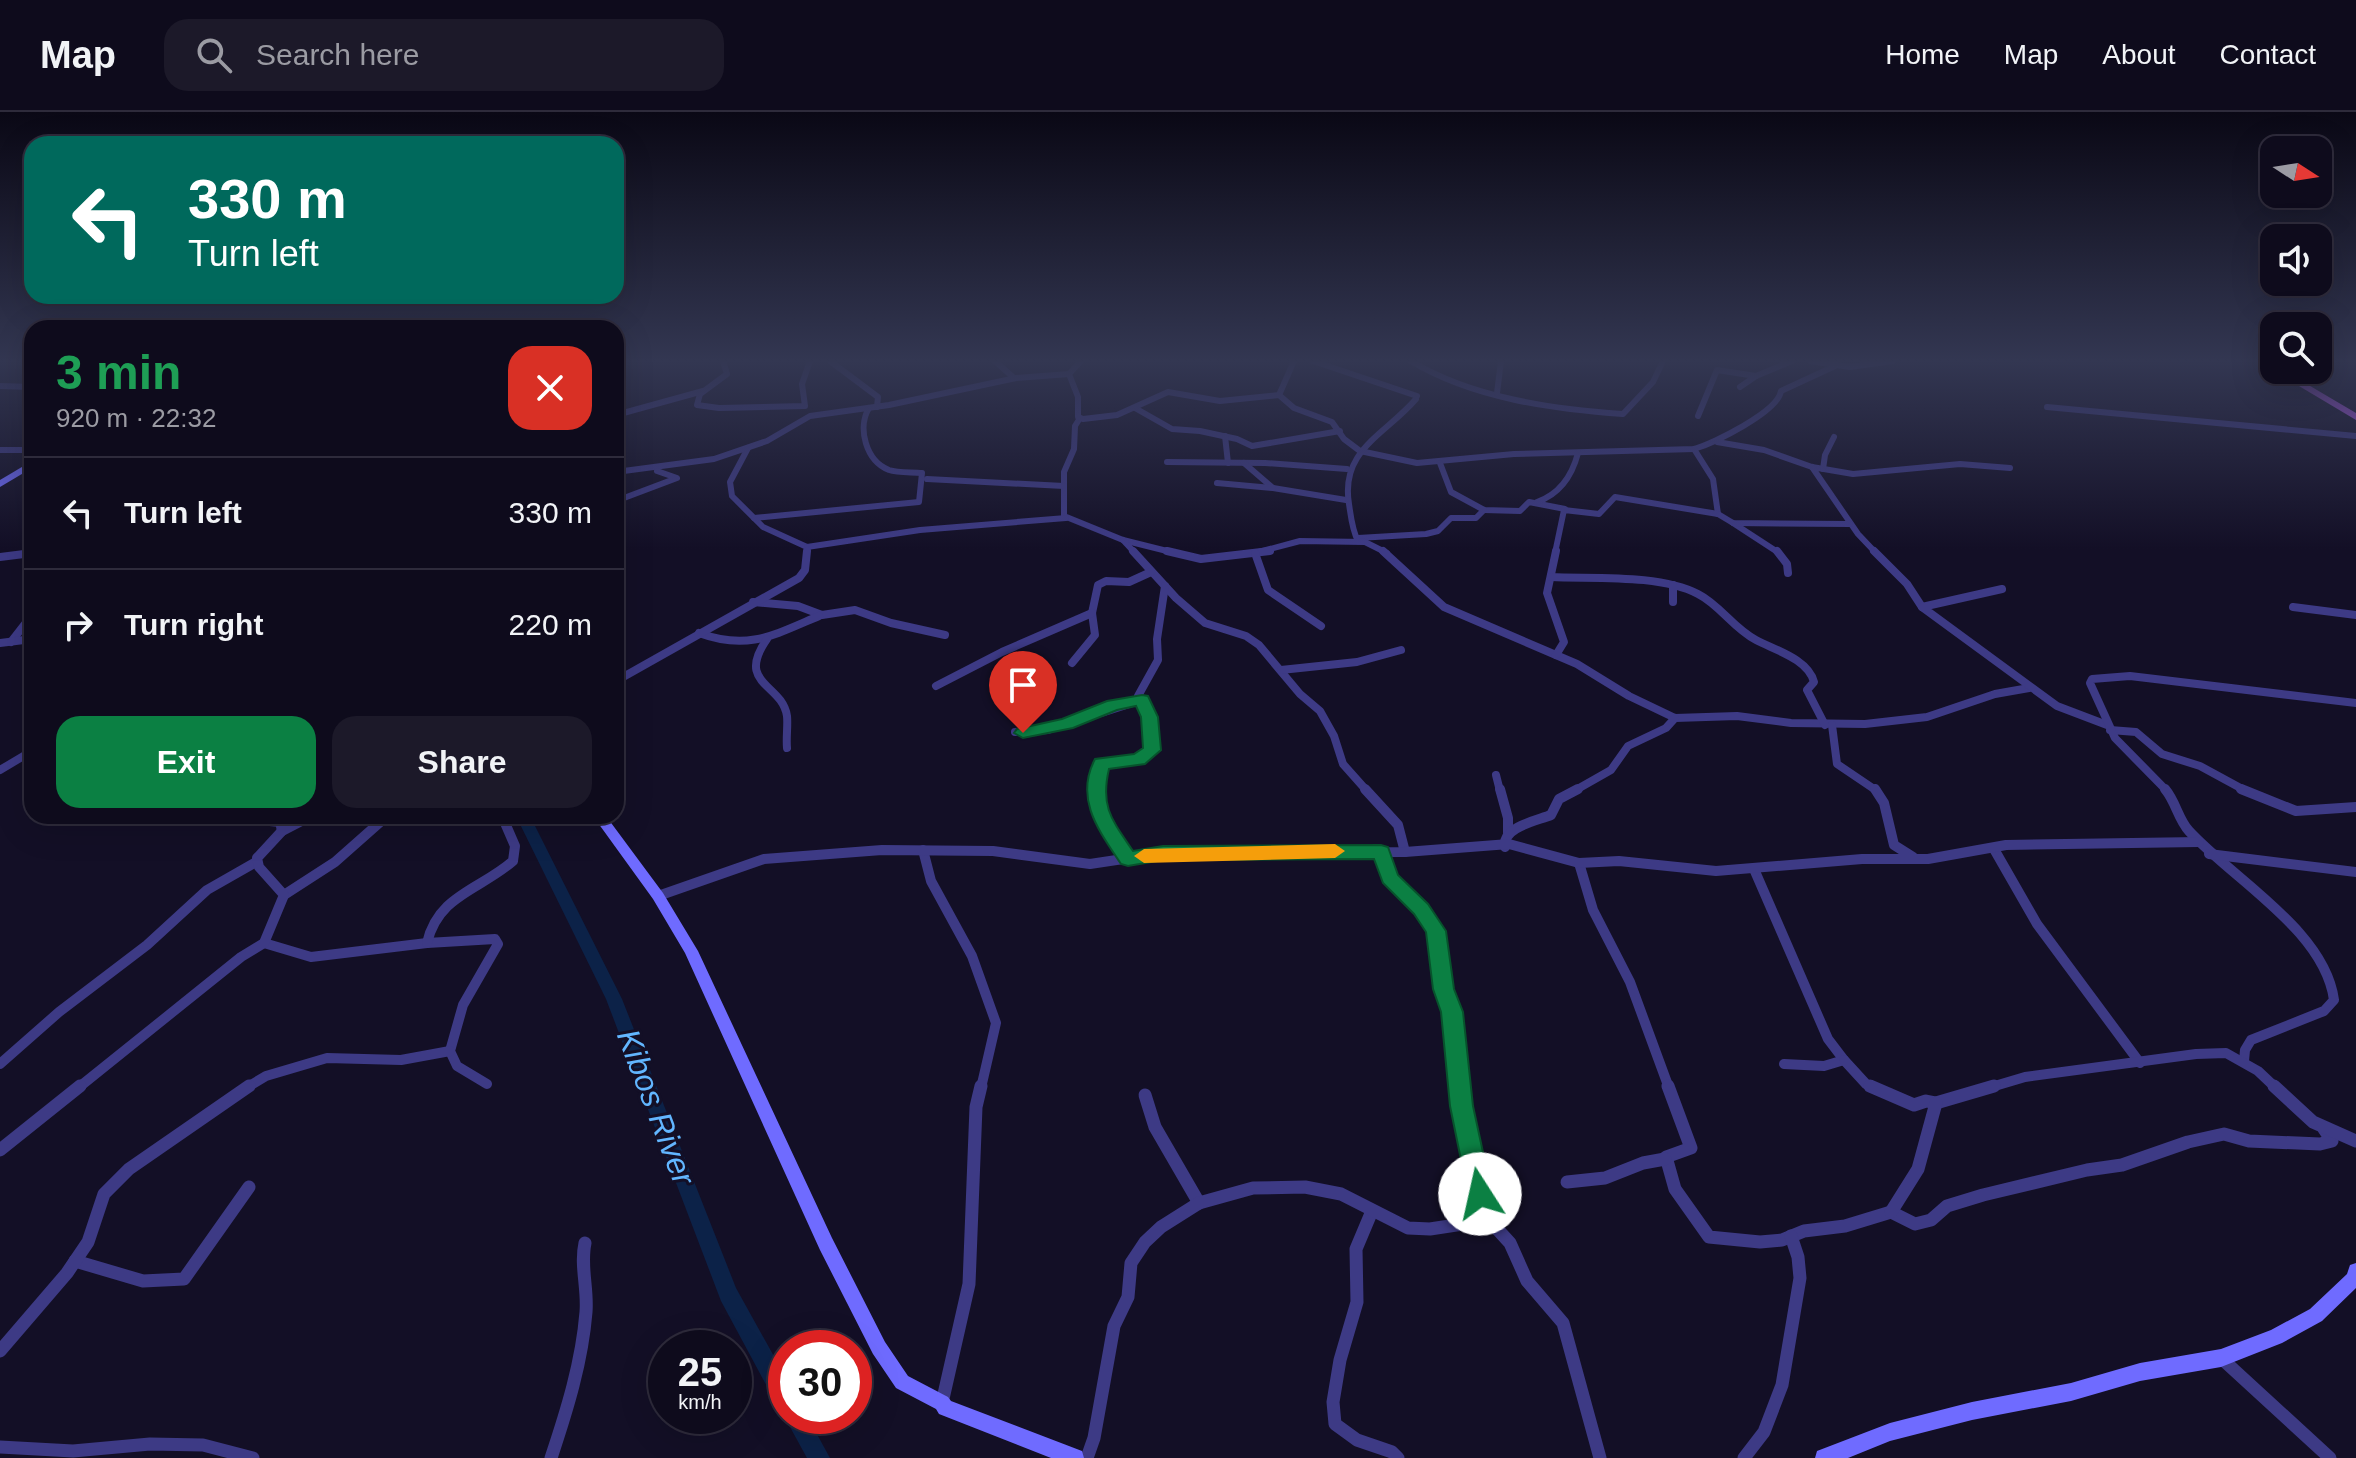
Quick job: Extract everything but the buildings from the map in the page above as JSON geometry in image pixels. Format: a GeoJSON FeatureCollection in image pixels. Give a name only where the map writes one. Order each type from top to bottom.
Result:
{"type":"FeatureCollection","features":[{"type":"Feature","properties":{"kind":"main road"},"geometry":{"type":"LineString","coordinates":[[0,484],[24,469]]}},
{"type":"Feature","properties":{"kind":"main road"},"geometry":{"type":"LineString","coordinates":[[605,824],[658,896],[691,951],[826,1244],[879,1348],[902,1382],[942,1403],[945,1408],[1075,1458]]}},
{"type":"Feature","properties":{"kind":"main road"},"geometry":{"type":"LineString","coordinates":[[1824,1458],[1890,1432],[1972,1411],[2071,1392],[2140,1372],[2221,1358],[2276,1337],[2316,1315],[2353,1279],[2356,1271]]}},
{"type":"Feature","properties":{"kind":"street"},"geometry":{"type":"LineString","coordinates":[[624,471],[702,462],[748,448],[798,424]]}},
{"type":"Feature","properties":{"kind":"street"},"geometry":{"type":"LineString","coordinates":[[754,518],[919,502],[922,473],[888,470],[870,455],[863,424]]}},
{"type":"Feature","properties":{"kind":"street"},"geometry":{"type":"LineString","coordinates":[[1066,518],[1064,472],[1074,449],[1076,424]]}},
{"type":"Feature","properties":{"kind":"street"},"geometry":{"type":"LineString","coordinates":[[1163,424],[1172,429],[1225,436],[1254,446],[1340,431]]}},
{"type":"Feature","properties":{"kind":"street"},"geometry":{"type":"LineString","coordinates":[[1334,424],[1344,439],[1360,451],[1417,463],[1514,454],[1694,449],[1717,442],[1745,424]]}},
{"type":"Feature","properties":{"kind":"street"},"geometry":{"type":"LineString","coordinates":[[1395,424],[1360,451],[1347,469],[1346,500],[1351,512],[1351,529],[1357,539],[1390,554],[1444,607],[1596,673],[1641,703],[1675,718],[1737,716],[1763,721],[1828,725],[1927,717],[1995,694],[2029,688]]}},
{"type":"Feature","properties":{"kind":"street"},"geometry":{"type":"LineString","coordinates":[[2226,424],[2356,436]]}},
{"type":"Feature","properties":{"kind":"street"},"geometry":{"type":"LineString","coordinates":[[1225,436],[1228,463]]}},
{"type":"Feature","properties":{"kind":"street"},"geometry":{"type":"LineString","coordinates":[[1823,469],[1825,455],[1834,437]]}},
{"type":"Feature","properties":{"kind":"street"},"geometry":{"type":"LineString","coordinates":[[1717,442],[1764,450],[1812,467],[1853,474],[1960,464],[2010,468]]}},
{"type":"Feature","properties":{"kind":"street"},"geometry":{"type":"LineString","coordinates":[[748,448],[729,489],[740,507],[763,527],[807,547],[920,530],[1066,518],[1123,540],[1201,559],[1255,553],[1300,541],[1432,533],[1451,518],[1476,518],[1484,510]]}},
{"type":"Feature","properties":{"kind":"street"},"geometry":{"type":"LineString","coordinates":[[1694,449],[1704,458],[1714,478],[1718,514]]}},
{"type":"Feature","properties":{"kind":"street"},"geometry":{"type":"LineString","coordinates":[[0,450],[24,450]]}},
{"type":"Feature","properties":{"kind":"street"},"geometry":{"type":"LineString","coordinates":[[1537,502],[1567,480],[1578,453]]}},
{"type":"Feature","properties":{"kind":"street"},"geometry":{"type":"LineString","coordinates":[[1167,462],[1347,469]]}},
{"type":"Feature","properties":{"kind":"street"},"geometry":{"type":"LineString","coordinates":[[1244,463],[1273,488]]}},
{"type":"Feature","properties":{"kind":"street"},"geometry":{"type":"LineString","coordinates":[[1440,463],[1451,492],[1484,510],[1520,511],[1526,502],[1537,502],[1599,514],[1613,497],[1718,514],[1743,532],[1771,544],[1788,566],[1788,573]]}},
{"type":"Feature","properties":{"kind":"street"},"geometry":{"type":"LineString","coordinates":[[1812,467],[1850,524],[1907,584],[1922,607],[2057,706],[2108,728],[2136,732],[2162,754],[2200,766],[2227,783],[2296,811],[2306,813],[2356,807]]}},
{"type":"Feature","properties":{"kind":"street"},"geometry":{"type":"LineString","coordinates":[[624,498],[677,478],[650,469]]}},
{"type":"Feature","properties":{"kind":"street"},"geometry":{"type":"LineString","coordinates":[[927,479],[1064,486]]}},
{"type":"Feature","properties":{"kind":"street"},"geometry":{"type":"LineString","coordinates":[[1217,483],[1346,500]]}},
{"type":"Feature","properties":{"kind":"street"},"geometry":{"type":"LineString","coordinates":[[1556,655],[1564,642],[1547,593],[1561,513],[1567,510]]}},
{"type":"Feature","properties":{"kind":"street"},"geometry":{"type":"LineString","coordinates":[[1733,523],[1850,524]]}},
{"type":"Feature","properties":{"kind":"street"},"geometry":{"type":"LineString","coordinates":[[1123,540],[1151,572],[1205,623],[1246,636],[1259,645],[1300,694],[1325,717],[1343,764],[1398,825],[1405,852]]}},
{"type":"Feature","properties":{"kind":"street"},"geometry":{"type":"LineString","coordinates":[[624,676],[802,575],[807,547]]}},
{"type":"Feature","properties":{"kind":"street"},"geometry":{"type":"LineString","coordinates":[[1255,553],[1268,590],[1321,626]]}},
{"type":"Feature","properties":{"kind":"street"},"geometry":{"type":"LineString","coordinates":[[0,557],[24,554]]}},
{"type":"Feature","properties":{"kind":"street"},"geometry":{"type":"LineString","coordinates":[[1072,663],[1095,635],[1092,613],[1101,582],[1129,582],[1151,572]]}},
{"type":"Feature","properties":{"kind":"street"},"geometry":{"type":"LineString","coordinates":[[1551,577],[1673,585],[1696,592],[1744,633],[1773,645],[1807,668],[1814,679],[1807,690],[1828,725],[1837,764],[1879,793],[1884,802],[1889,841],[1894,847],[1924,859]]}},
{"type":"Feature","properties":{"kind":"street"},"geometry":{"type":"LineString","coordinates":[[1673,585],[1673,602]]}},
{"type":"Feature","properties":{"kind":"street"},"geometry":{"type":"LineString","coordinates":[[1128,859],[1101,818],[1094,792],[1101,763],[1139,760],[1152,750],[1149,717],[1139,691],[1158,660],[1157,639],[1165,586]]}},
{"type":"Feature","properties":{"kind":"street"},"geometry":{"type":"LineString","coordinates":[[1922,607],[2002,589]]}},
{"type":"Feature","properties":{"kind":"street"},"geometry":{"type":"LineString","coordinates":[[753,602],[798,606],[822,615]]}},
{"type":"Feature","properties":{"kind":"street"},"geometry":{"type":"LineString","coordinates":[[2293,607],[2356,615]]}},
{"type":"Feature","properties":{"kind":"street"},"geometry":{"type":"LineString","coordinates":[[699,633],[716,641],[735,644],[767,639],[822,615],[855,610],[891,623],[945,635]]}},
{"type":"Feature","properties":{"kind":"street"},"geometry":{"type":"LineString","coordinates":[[936,686],[1002,652],[1092,613]]}},
{"type":"Feature","properties":{"kind":"street"},"geometry":{"type":"LineString","coordinates":[[11,642],[24,625]]}},
{"type":"Feature","properties":{"kind":"street"},"geometry":{"type":"LineString","coordinates":[[767,639],[756,651],[754,661],[758,676],[787,717],[787,748]]}},
{"type":"Feature","properties":{"kind":"street"},"geometry":{"type":"LineString","coordinates":[[0,643],[24,640]]}},
{"type":"Feature","properties":{"kind":"street"},"geometry":{"type":"LineString","coordinates":[[1281,670],[1342,665],[1401,650]]}},
{"type":"Feature","properties":{"kind":"street"},"geometry":{"type":"LineString","coordinates":[[2244,1061],[2245,1050],[2251,1040],[2324,1011],[2334,1000],[2335,993],[2327,969],[2281,913],[2209,854],[2199,842],[2174,810],[2169,793],[2125,752],[2108,728],[2090,683],[2092,679],[2110,676],[2194,682],[2264,694],[2356,703]]}},
{"type":"Feature","properties":{"kind":"street"},"geometry":{"type":"LineString","coordinates":[[1015,732],[1066,724],[1113,705],[1142,700]]}},
{"type":"Feature","properties":{"kind":"street"},"geometry":{"type":"LineString","coordinates":[[1508,833],[1551,815],[1559,799],[1611,770],[1628,746],[1666,728],[1675,718]]}},
{"type":"Feature","properties":{"kind":"street"},"geometry":{"type":"LineString","coordinates":[[0,770],[24,756]]}},
{"type":"Feature","properties":{"kind":"street"},"geometry":{"type":"LineString","coordinates":[[1496,775],[1508,818],[1505,847]]}},
{"type":"Feature","properties":{"kind":"street"},"geometry":{"type":"LineString","coordinates":[[280,824],[282,831]]}},
{"type":"Feature","properties":{"kind":"street"},"geometry":{"type":"LineString","coordinates":[[0,1064],[59,1012],[147,945],[207,890],[256,862],[282,831],[296,824]]}},
{"type":"Feature","properties":{"kind":"street"},"geometry":{"type":"LineString","coordinates":[[0,1150],[241,957],[264,943],[284,895],[335,862],[378,824]]}},
{"type":"Feature","properties":{"kind":"street"},"geometry":{"type":"LineString","coordinates":[[427,943],[432,921],[467,890],[513,861],[515,846],[505,824]]}},
{"type":"Feature","properties":{"kind":"street"},"geometry":{"type":"LineString","coordinates":[[658,896],[764,859],[923,850],[993,851],[1090,864],[1163,853],[1405,852],[1523,846],[1579,863],[1619,861],[1700,871],[1862,859],[1924,859],[2006,845],[2199,842]]}},
{"type":"Feature","properties":{"kind":"street"},"geometry":{"type":"LineString","coordinates":[[1994,849],[2037,924],[2140,1063]]}},
{"type":"Feature","properties":{"kind":"street"},"geometry":{"type":"LineString","coordinates":[[923,850],[931,881],[972,956],[996,1023],[976,1107],[969,1284],[942,1403]]}},
{"type":"Feature","properties":{"kind":"street"},"geometry":{"type":"LineString","coordinates":[[1381,852],[1390,878],[1421,909],[1436,931],[1443,989],[1452,1012],[1461,1106],[1489,1220],[1510,1243],[1527,1281],[1563,1323],[1600,1458]]}},
{"type":"Feature","properties":{"kind":"street"},"geometry":{"type":"LineString","coordinates":[[2209,854],[2356,872]]}},
{"type":"Feature","properties":{"kind":"street"},"geometry":{"type":"LineString","coordinates":[[256,862],[284,895]]}},
{"type":"Feature","properties":{"kind":"street"},"geometry":{"type":"LineString","coordinates":[[1567,1182],[1605,1178],[1691,1148],[1630,982],[1593,910],[1579,863]]}},
{"type":"Feature","properties":{"kind":"street"},"geometry":{"type":"LineString","coordinates":[[1754,869],[1828,1039],[1866,1084],[1914,1105],[1926,1101],[1936,1103],[2025,1077],[2216,1052],[2244,1061],[2300,1112],[2324,1129],[2356,1141]]}},
{"type":"Feature","properties":{"kind":"street"},"geometry":{"type":"LineString","coordinates":[[264,943],[311,957],[427,943],[498,941],[463,1005],[450,1051],[457,1066],[487,1084]]}},
{"type":"Feature","properties":{"kind":"street"},"geometry":{"type":"LineString","coordinates":[[0,1351],[75,1261],[96,1225],[98,1205],[114,1183],[225,1100],[266,1076],[327,1058],[401,1060],[450,1051]]}},
{"type":"Feature","properties":{"kind":"street"},"geometry":{"type":"LineString","coordinates":[[1784,1064],[1824,1066],[1844,1060]]}},
{"type":"Feature","properties":{"kind":"street"},"geometry":{"type":"LineString","coordinates":[[1145,1095],[1155,1127],[1199,1203]]}},
{"type":"Feature","properties":{"kind":"street"},"geometry":{"type":"LineString","coordinates":[[1665,1159],[1686,1209],[1695,1215],[1709,1237],[1760,1242],[1804,1231],[1845,1226],[1891,1212],[1918,1169],[1936,1103]]}},
{"type":"Feature","properties":{"kind":"street"},"geometry":{"type":"LineString","coordinates":[[1891,1212],[1915,1224],[1931,1220],[1947,1206],[1983,1195],[2142,1160],[2188,1142],[2224,1134],[2249,1141],[2320,1144],[2332,1141],[2324,1129]]}},
{"type":"Feature","properties":{"kind":"street"},"geometry":{"type":"LineString","coordinates":[[75,1261],[126,1278],[173,1282],[184,1279],[249,1187]]}},
{"type":"Feature","properties":{"kind":"street"},"geometry":{"type":"LineString","coordinates":[[1087,1458],[1094,1438],[1114,1326],[1128,1297],[1131,1263],[1145,1242],[1161,1227],[1199,1203],[1253,1188],[1305,1187],[1341,1194],[1408,1228],[1419,1230],[1489,1220]]}},
{"type":"Feature","properties":{"kind":"street"},"geometry":{"type":"LineString","coordinates":[[1372,1211],[1356,1249],[1357,1302],[1340,1360],[1333,1402],[1335,1424],[1357,1440],[1392,1452],[1398,1458]]}},
{"type":"Feature","properties":{"kind":"street"},"geometry":{"type":"LineString","coordinates":[[1744,1458],[1764,1432],[1782,1385],[1800,1278],[1798,1257],[1791,1236]]}},
{"type":"Feature","properties":{"kind":"street"},"geometry":{"type":"LineString","coordinates":[[551,1458],[577,1379],[588,1295],[580,1270],[585,1243]]}},
{"type":"Feature","properties":{"kind":"street"},"geometry":{"type":"LineString","coordinates":[[2221,1358],[2330,1458]]}},
{"type":"Feature","properties":{"kind":"street"},"geometry":{"type":"LineString","coordinates":[[0,1447],[73,1451],[150,1444],[203,1445],[253,1458]]}},
{"type":"Feature","properties":{"kind":"waterway","name":"Kibos River"},"geometry":{"type":"LineString","coordinates":[[527,824],[614,999],[728,1294],[768,1366]]}},
{"type":"Feature","properties":{"kind":"waterway","name":"Kibos River"},"geometry":{"type":"LineString","coordinates":[[805,1434],[819,1458]]}},
{"type":"Feature","properties":{"kind":"slow traffic"},"geometry":{"type":"LineString","coordinates":[[1144,856],[1163,853],[1335,851]]}},
{"type":"Feature","properties":{"kind":"route"},"geometry":{"type":"LineString","coordinates":[[1023,733],[1084,719],[1113,705],[1142,700],[1149,717],[1150,755],[1139,760],[1101,763],[1094,792],[1101,818],[1128,859],[1163,853],[1381,852],[1390,878],[1421,909],[1436,931],[1443,989],[1452,1012],[1461,1106],[1480,1194]]}}]}
